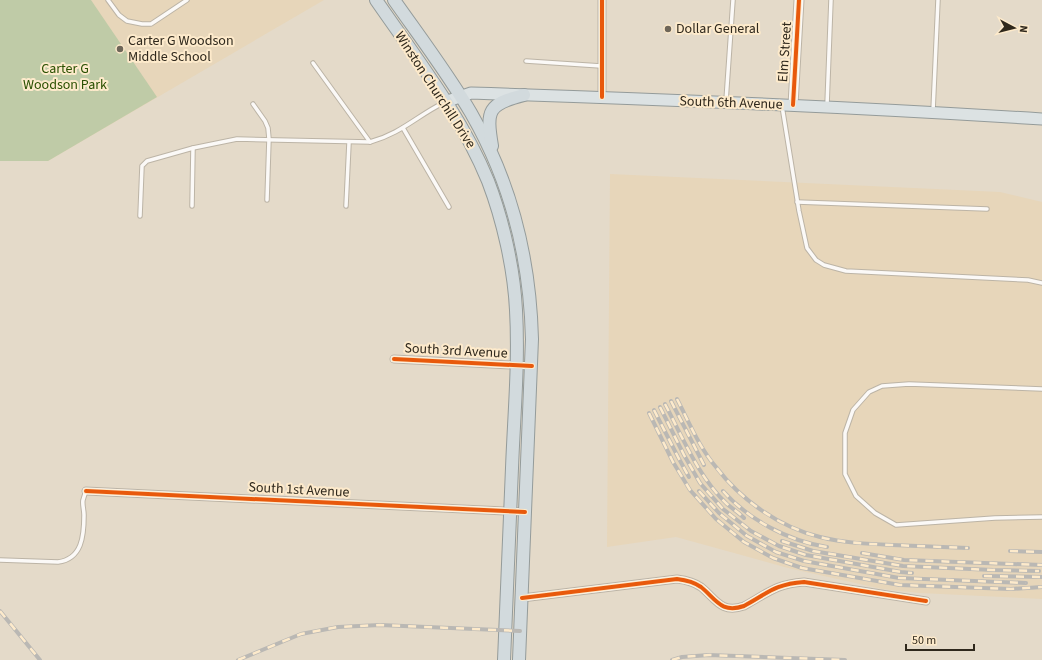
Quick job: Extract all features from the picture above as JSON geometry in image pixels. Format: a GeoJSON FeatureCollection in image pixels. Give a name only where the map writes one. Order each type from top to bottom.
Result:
{"type":"FeatureCollection","features":[{"type":"Feature","properties":{"kind":"highway","name":"Winston Churchill Drive"},"geometry":{"type":"LineString","coordinates":[[376,0],[445,102],[473,148],[488,181],[503,227],[514,289],[517,340],[504,660]]}},
{"type":"Feature","properties":{"kind":"highway","name":"Winston Churchill Drive"},"geometry":{"type":"LineString","coordinates":[[394,0],[460,96],[477,124],[494,158],[506,187],[516,217],[526,262],[532,308],[532,366],[519,660]]}},
{"type":"Feature","properties":{"kind":"highway"},"geometry":{"type":"LineString","coordinates":[[494,158],[489,126],[490,114],[498,104],[505,100],[524,95]]}},
{"type":"Feature","properties":{"kind":"main road","name":"South 6th Avenue"},"geometry":{"type":"LineString","coordinates":[[445,102],[471,93],[793,105],[1042,119]]}},
{"type":"Feature","properties":{"kind":"street"},"geometry":{"type":"LineString","coordinates":[[602,0],[602,98]]}},
{"type":"Feature","properties":{"kind":"street","name":"Elm Street"},"geometry":{"type":"LineString","coordinates":[[793,105],[800,0]]}},
{"type":"Feature","properties":{"kind":"street","name":"South 3rd Avenue"},"geometry":{"type":"LineString","coordinates":[[394,359],[532,366]]}},
{"type":"Feature","properties":{"kind":"street","name":"South 1st Avenue"},"geometry":{"type":"LineString","coordinates":[[86,491],[525,512]]}},
{"type":"Feature","properties":{"kind":"street"},"geometry":{"type":"LineString","coordinates":[[522,598],[677,579],[694,583],[701,587],[719,605],[729,608],[744,606],[778,587],[792,583],[804,582],[926,602]]}},
{"type":"Feature","properties":{"kind":"lane"},"geometry":{"type":"LineString","coordinates":[[108,0],[119,15],[127,21],[151,24],[187,0]]}},
{"type":"Feature","properties":{"kind":"lane"},"geometry":{"type":"LineString","coordinates":[[726,103],[733,0]]}},
{"type":"Feature","properties":{"kind":"lane"},"geometry":{"type":"LineString","coordinates":[[827,107],[831,0]]}},
{"type":"Feature","properties":{"kind":"lane"},"geometry":{"type":"LineString","coordinates":[[933,112],[938,0]]}},
{"type":"Feature","properties":{"kind":"lane"},"geometry":{"type":"LineString","coordinates":[[526,62],[601,66]]}},
{"type":"Feature","properties":{"kind":"lane"},"geometry":{"type":"LineString","coordinates":[[313,63],[370,142]]}},
{"type":"Feature","properties":{"kind":"lane"},"geometry":{"type":"LineString","coordinates":[[140,216],[142,166],[144,162],[193,148],[237,139],[349,143],[370,142],[379,140],[403,128],[445,102]]}},
{"type":"Feature","properties":{"kind":"lane"},"geometry":{"type":"LineString","coordinates":[[253,104],[268,128],[267,200]]}},
{"type":"Feature","properties":{"kind":"lane"},"geometry":{"type":"LineString","coordinates":[[782,105],[797,202],[807,248],[816,260],[833,269],[846,271],[1028,280],[1042,283]]}},
{"type":"Feature","properties":{"kind":"lane"},"geometry":{"type":"LineString","coordinates":[[403,128],[448,207]]}},
{"type":"Feature","properties":{"kind":"lane"},"geometry":{"type":"LineString","coordinates":[[346,206],[349,143]]}},
{"type":"Feature","properties":{"kind":"lane"},"geometry":{"type":"LineString","coordinates":[[192,206],[193,148]]}},
{"type":"Feature","properties":{"kind":"lane"},"geometry":{"type":"LineString","coordinates":[[797,202],[987,209]]}},
{"type":"Feature","properties":{"kind":"lane"},"geometry":{"type":"LineString","coordinates":[[1042,389],[908,384],[882,386],[869,392],[853,410],[845,433],[845,474],[856,496],[875,513],[896,525],[995,518],[1042,517]]}},
{"type":"Feature","properties":{"kind":"lane"},"geometry":{"type":"LineString","coordinates":[[0,560],[58,562],[72,558],[80,545],[83,524],[83,500],[86,491]]}},
{"type":"Feature","properties":{"kind":"shaded area","name":"Carter G Woodson Park"},"geometry":{"type":"Polygon","coordinates":[[[0,0],[324,0],[48,161],[0,161],[0,0]]]}},
{"type":"Feature","properties":{"kind":"shaded area"},"geometry":{"type":"Polygon","coordinates":[[[610,174],[1000,192],[1042,202],[1042,599],[920,593],[882,589],[788,568],[676,537],[607,547],[610,174]]]}},
{"type":"Feature","properties":{"kind":"green space","name":"Carter G Woodson Park"},"geometry":{"type":"Polygon","coordinates":[[[0,0],[91,0],[157,97],[48,161],[0,161],[0,0]]]}},
{"type":"Feature","properties":{"kind":"railway"},"geometry":{"type":"LineString","coordinates":[[677,399],[704,451],[726,479],[749,501],[776,519],[820,537],[847,542],[968,548]]}},
{"type":"Feature","properties":{"kind":"railway"},"geometry":{"type":"LineString","coordinates":[[671,401],[704,465]]}},
{"type":"Feature","properties":{"kind":"railway"},"geometry":{"type":"LineString","coordinates":[[665,404],[692,457],[708,482],[717,494],[744,518]]}},
{"type":"Feature","properties":{"kind":"railway"},"geometry":{"type":"LineString","coordinates":[[660,407],[700,483],[723,509],[751,531],[779,546],[806,555],[912,573]]}},
{"type":"Feature","properties":{"kind":"railway"},"geometry":{"type":"LineString","coordinates":[[654,410],[689,477]]}},
{"type":"Feature","properties":{"kind":"railway"},"geometry":{"type":"LineString","coordinates":[[649,413],[673,462],[690,490],[716,519],[744,542],[773,558],[802,568],[900,585],[1011,589],[1042,587]]}},
{"type":"Feature","properties":{"kind":"railway"},"geometry":{"type":"LineString","coordinates":[[699,491],[719,513],[747,536],[776,552],[804,561],[899,578],[1026,583]]}},
{"type":"Feature","properties":{"kind":"railway"},"geometry":{"type":"LineString","coordinates":[[723,491],[745,511],[770,528],[798,540],[827,547]]}},
{"type":"Feature","properties":{"kind":"railway"},"geometry":{"type":"LineString","coordinates":[[782,541],[813,551],[903,566],[1039,571]]}},
{"type":"Feature","properties":{"kind":"railway"},"geometry":{"type":"LineString","coordinates":[[1010,551],[1042,552]]}},
{"type":"Feature","properties":{"kind":"railway"},"geometry":{"type":"LineString","coordinates":[[862,553],[904,560],[1042,565]]}},
{"type":"Feature","properties":{"kind":"railway"},"geometry":{"type":"LineString","coordinates":[[984,576],[1042,577]]}},
{"type":"Feature","properties":{"kind":"railway"},"geometry":{"type":"LineString","coordinates":[[0,611],[40,660]]}},
{"type":"Feature","properties":{"kind":"railway"},"geometry":{"type":"LineString","coordinates":[[238,660],[301,634],[338,627],[380,625],[520,631]]}},
{"type":"Feature","properties":{"kind":"railway"},"geometry":{"type":"LineString","coordinates":[[672,660],[682,657],[709,655],[845,660]]}},
{"type":"Feature","properties":{"kind":"cycle path"},"geometry":{"type":"LineString","coordinates":[[602,0],[602,97]]}},
{"type":"Feature","properties":{"kind":"cycle path"},"geometry":{"type":"LineString","coordinates":[[793,105],[799,0]]}},
{"type":"Feature","properties":{"kind":"cycle path"},"geometry":{"type":"LineString","coordinates":[[394,359],[532,366]]}},
{"type":"Feature","properties":{"kind":"cycle path"},"geometry":{"type":"LineString","coordinates":[[86,491],[525,512]]}},
{"type":"Feature","properties":{"kind":"cycle path"},"geometry":{"type":"LineString","coordinates":[[522,598],[677,579],[698,585],[724,607],[730,608],[744,606],[779,587],[804,582],[926,601]]}},
{"type":"Feature","properties":{"kind":"place","name":"Dollar General"},"geometry":{"type":"Point","coordinates":[668,29]}},
{"type":"Feature","properties":{"kind":"place","name":"Carter G Woodson Middle School"},"geometry":{"type":"Point","coordinates":[120,49]}}]}
